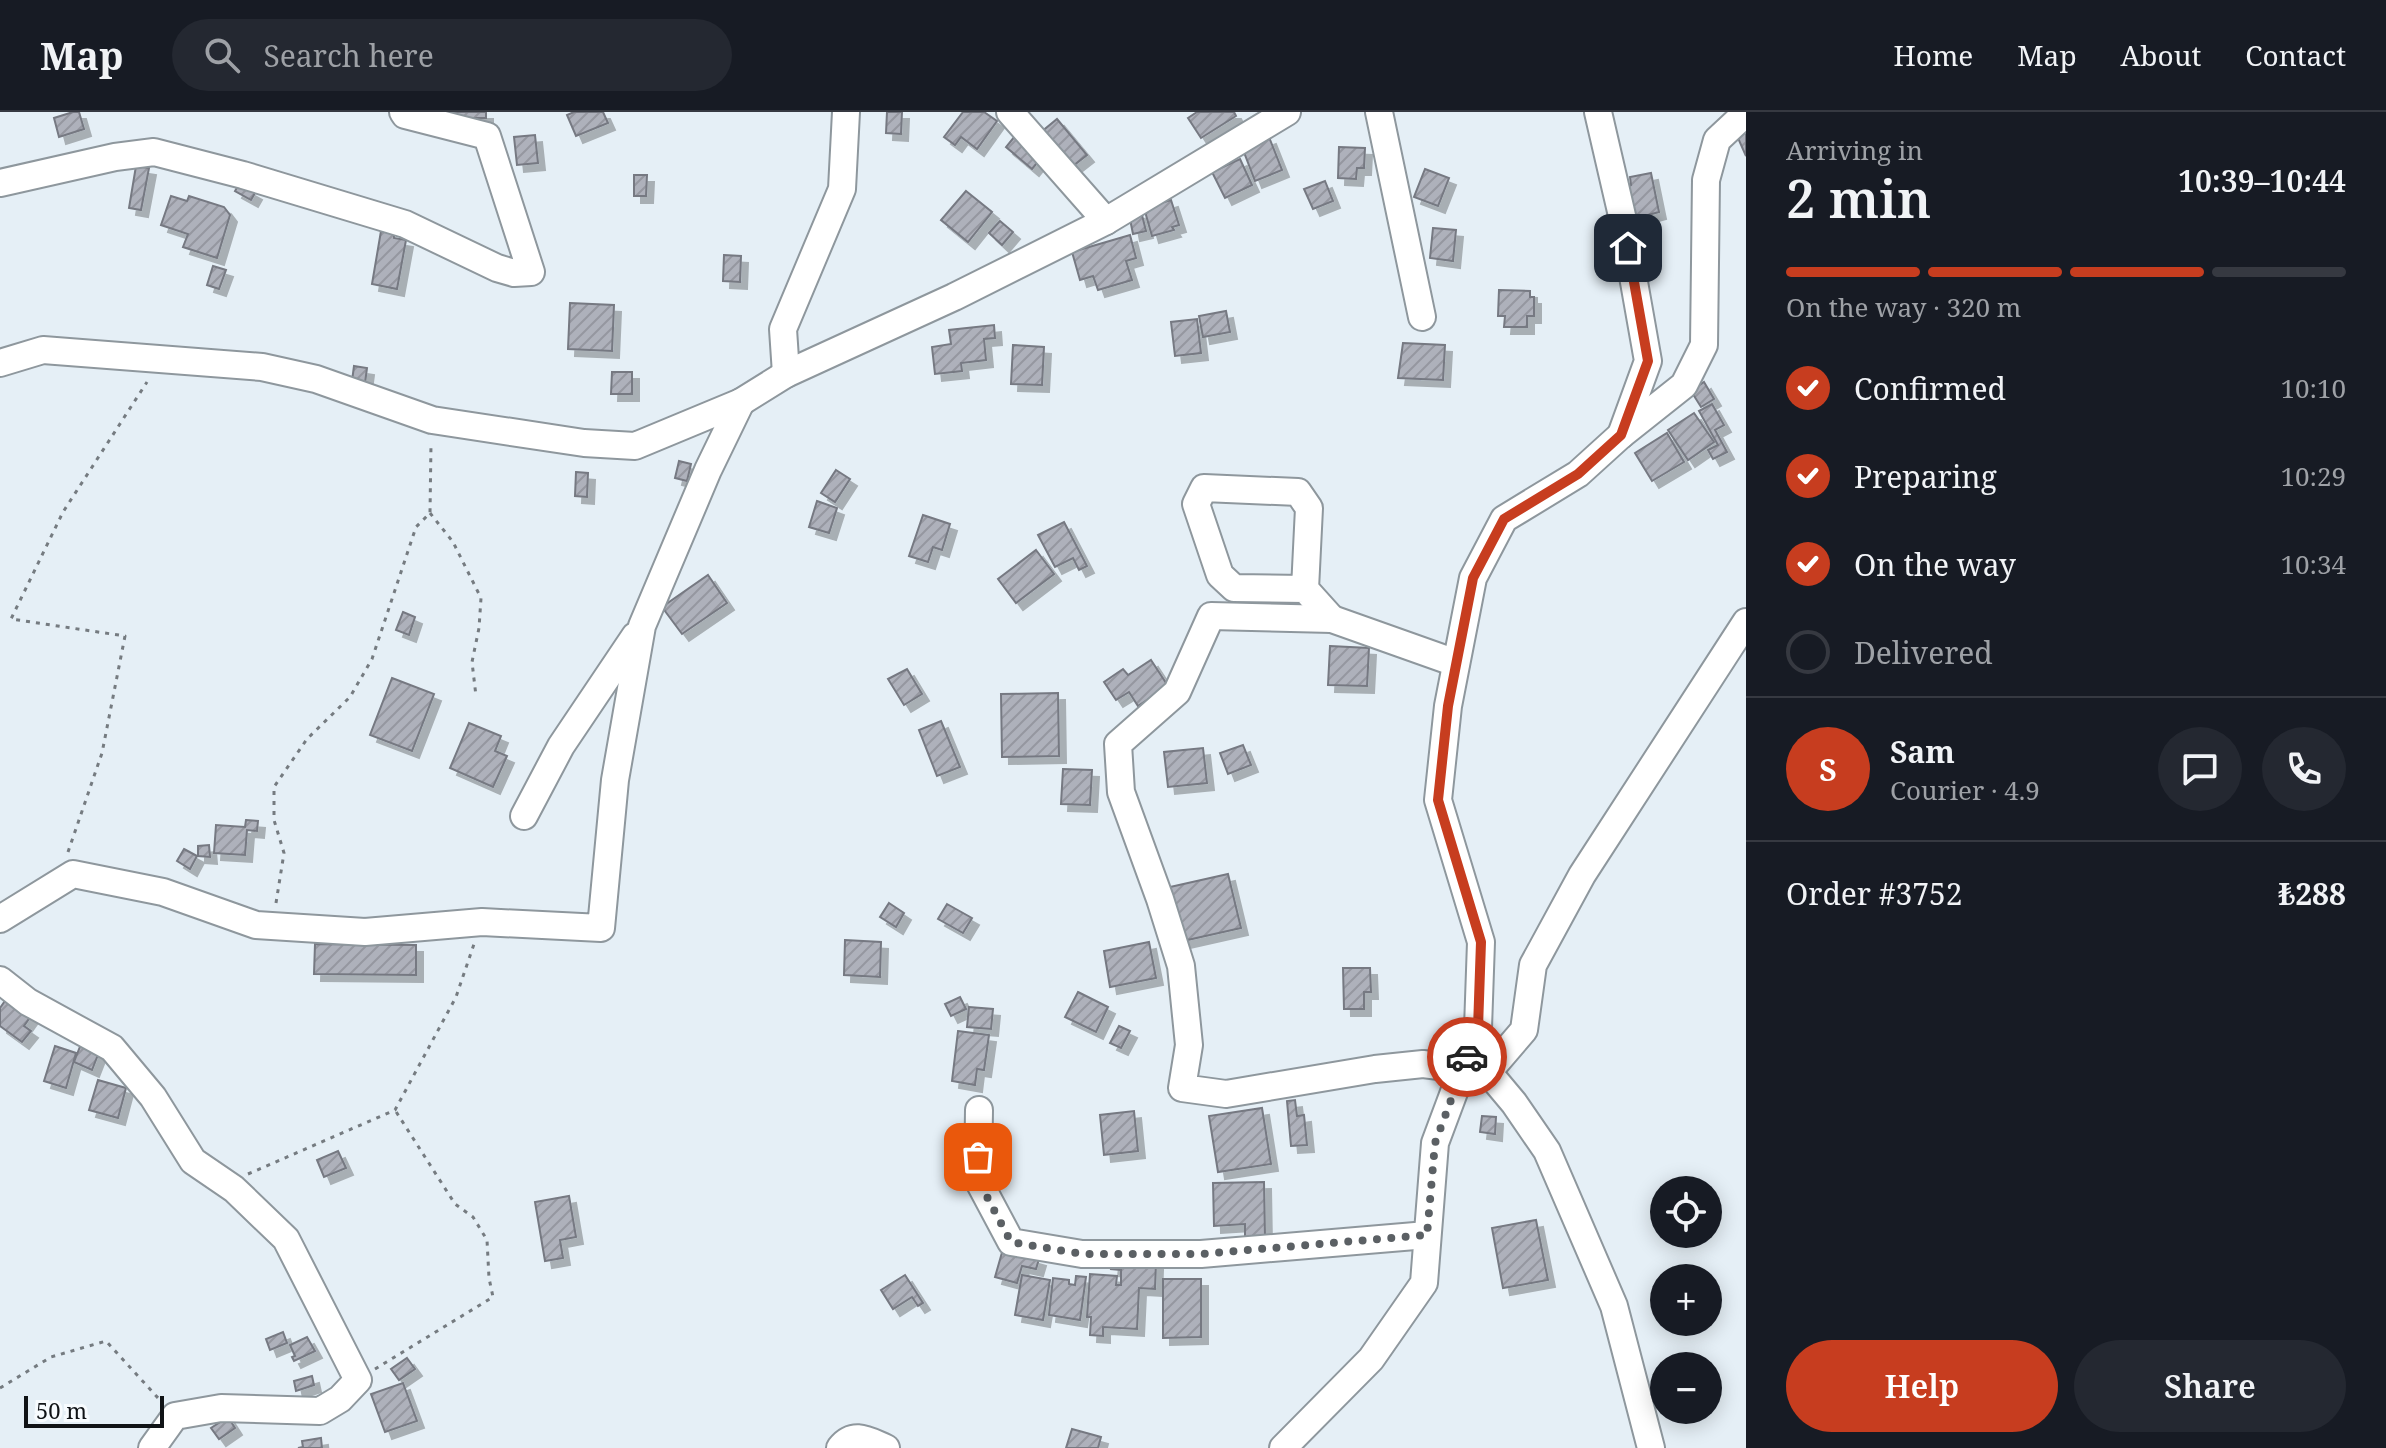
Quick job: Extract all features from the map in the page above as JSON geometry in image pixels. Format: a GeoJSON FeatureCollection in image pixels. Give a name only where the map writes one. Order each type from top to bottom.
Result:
{"type":"FeatureCollection","features":[{"type":"Feature","properties":{"kind":"street"},"geometry":{"type":"LineString","coordinates":[[0,183],[115,157],[154,152],[243,175],[405,224],[497,268],[514,273],[531,272],[487,136],[403,112]]}},
{"type":"Feature","properties":{"kind":"street"},"geometry":{"type":"LineString","coordinates":[[786,374],[783,329],[842,189],[846,112]]}},
{"type":"Feature","properties":{"kind":"street"},"geometry":{"type":"LineString","coordinates":[[1010,112],[1106,221]]}},
{"type":"Feature","properties":{"kind":"street"},"geometry":{"type":"LineString","coordinates":[[0,363],[43,350],[262,367],[316,379],[432,420],[584,443],[635,446],[741,402],[786,374],[954,297],[1106,221],[1287,112]]}},
{"type":"Feature","properties":{"kind":"street"},"geometry":{"type":"LineString","coordinates":[[1379,112],[1422,317]]}},
{"type":"Feature","properties":{"kind":"street"},"geometry":{"type":"LineString","coordinates":[[1598,112],[1623,220],[1648,361],[1621,435]]}},
{"type":"Feature","properties":{"kind":"street"},"geometry":{"type":"LineString","coordinates":[[1475,1071],[1481,942],[1438,800],[1448,706],[1473,578],[1504,519],[1578,474],[1684,385],[1704,345],[1706,180],[1717,140],[1746,113]]}},
{"type":"Feature","properties":{"kind":"street"},"geometry":{"type":"LineString","coordinates":[[524,816],[561,746],[642,626],[708,470],[741,402]]}},
{"type":"Feature","properties":{"kind":"street"},"geometry":{"type":"LineString","coordinates":[[1305,589],[1234,588],[1220,575],[1196,504],[1204,488],[1298,492],[1309,508],[1305,589],[1332,619]]}},
{"type":"Feature","properties":{"kind":"street"},"geometry":{"type":"LineString","coordinates":[[1456,663],[1332,619],[1211,616],[1177,692],[1118,744],[1121,792],[1181,966],[1189,1045],[1182,1088],[1226,1094],[1423,1064],[1475,1071],[1514,1103],[1547,1151],[1614,1306],[1651,1448]]}},
{"type":"Feature","properties":{"kind":"street"},"geometry":{"type":"LineString","coordinates":[[1283,1448],[1371,1359],[1424,1283],[1435,1143],[1475,1071],[1524,1030],[1533,965],[1582,875],[1746,622]]}},
{"type":"Feature","properties":{"kind":"street"},"geometry":{"type":"LineString","coordinates":[[0,919],[73,874],[163,892],[256,925],[365,932],[482,922],[601,928],[615,780],[642,626]]}},
{"type":"Feature","properties":{"kind":"street"},"geometry":{"type":"LineString","coordinates":[[0,980],[28,1002],[112,1048],[153,1097],[193,1161],[226,1183],[286,1239],[358,1380],[340,1399],[320,1411],[221,1408],[175,1416],[152,1448]]}},
{"type":"Feature","properties":{"kind":"street"},"geometry":{"type":"LineString","coordinates":[[979,1110],[978,1180],[1011,1242],[1082,1254],[1201,1254],[1427,1235]]}},
{"type":"Feature","properties":{"kind":"street"},"geometry":{"type":"LineString","coordinates":[[840,1448],[846,1440],[859,1436],[886,1448]]}},
{"type":"Feature","properties":{"kind":"path"},"geometry":{"type":"LineString","coordinates":[[73,874],[66,858],[102,753],[125,636],[11,619],[63,512],[162,359]]}},
{"type":"Feature","properties":{"kind":"path"},"geometry":{"type":"LineString","coordinates":[[432,420],[430,513],[453,542],[481,598],[472,662],[476,696]]}},
{"type":"Feature","properties":{"kind":"path"},"geometry":{"type":"LineString","coordinates":[[273,925],[284,853],[274,820],[274,787],[307,739],[350,697],[372,659],[416,527],[430,513]]}},
{"type":"Feature","properties":{"kind":"path"},"geometry":{"type":"LineString","coordinates":[[226,1183],[395,1110],[456,997],[482,922]]}},
{"type":"Feature","properties":{"kind":"path"},"geometry":{"type":"LineString","coordinates":[[358,1380],[493,1297],[487,1240],[473,1217],[455,1204],[395,1110]]}},
{"type":"Feature","properties":{"kind":"path"},"geometry":{"type":"LineString","coordinates":[[0,1388],[51,1357],[106,1341],[175,1416]]}},
{"type":"Feature","properties":{"kind":"building"},"geometry":{"type":"Polygon","coordinates":[[[79,112],[84,129],[59,137],[54,118],[79,112]]]}},
{"type":"Feature","properties":{"kind":"building"},"geometry":{"type":"Polygon","coordinates":[[[451,112],[486,112],[486,118],[451,118],[451,112]]]}},
{"type":"Feature","properties":{"kind":"building"},"geometry":{"type":"Polygon","coordinates":[[[574,112],[603,112],[608,123],[576,136],[567,115],[574,112]]]}},
{"type":"Feature","properties":{"kind":"building"},"geometry":{"type":"Polygon","coordinates":[[[887,112],[902,112],[901,134],[886,133],[887,112]]]}},
{"type":"Feature","properties":{"kind":"building"},"geometry":{"type":"Polygon","coordinates":[[[963,112],[984,112],[997,121],[977,149],[961,137],[955,145],[944,137],[963,112]]]}},
{"type":"Feature","properties":{"kind":"building"},"geometry":{"type":"Polygon","coordinates":[[[1197,112],[1234,112],[1236,116],[1201,138],[1188,118],[1197,112]]]}},
{"type":"Feature","properties":{"kind":"building"},"geometry":{"type":"Polygon","coordinates":[[[1057,119],[1087,155],[1069,169],[1040,133],[1057,119]]]}},
{"type":"Feature","properties":{"kind":"building"},"geometry":{"type":"Polygon","coordinates":[[[1746,123],[1746,156],[1734,129],[1746,123]]]}},
{"type":"Feature","properties":{"kind":"building"},"geometry":{"type":"Polygon","coordinates":[[[535,135],[538,163],[517,165],[514,137],[535,135]]]}},
{"type":"Feature","properties":{"kind":"building"},"geometry":{"type":"Polygon","coordinates":[[[1015,136],[1041,158],[1032,169],[1006,147],[1015,136]]]}},
{"type":"Feature","properties":{"kind":"building"},"geometry":{"type":"Polygon","coordinates":[[[1269,137],[1282,170],[1255,181],[1242,147],[1269,137]]]}},
{"type":"Feature","properties":{"kind":"building"},"geometry":{"type":"Polygon","coordinates":[[[1339,147],[1365,148],[1364,168],[1357,168],[1356,179],[1338,178],[1339,147]]]}},
{"type":"Feature","properties":{"kind":"building"},"geometry":{"type":"Polygon","coordinates":[[[1240,159],[1252,185],[1225,198],[1212,172],[1240,159]]]}},
{"type":"Feature","properties":{"kind":"building"},"geometry":{"type":"Polygon","coordinates":[[[136,166],[149,168],[141,210],[129,208],[136,166]]]}},
{"type":"Feature","properties":{"kind":"building"},"geometry":{"type":"Polygon","coordinates":[[[1425,169],[1449,178],[1438,206],[1414,197],[1425,169]]]}},
{"type":"Feature","properties":{"kind":"building"},"geometry":{"type":"Polygon","coordinates":[[[1651,173],[1659,212],[1648,215],[1649,220],[1628,225],[1621,187],[1631,185],[1630,177],[1651,173]]]}},
{"type":"Feature","properties":{"kind":"building"},"geometry":{"type":"Polygon","coordinates":[[[634,175],[647,175],[646,196],[634,196],[634,175]]]}},
{"type":"Feature","properties":{"kind":"building"},"geometry":{"type":"Polygon","coordinates":[[[1325,181],[1333,201],[1313,209],[1304,189],[1325,181]]]}},
{"type":"Feature","properties":{"kind":"building"},"geometry":{"type":"Polygon","coordinates":[[[239,184],[255,193],[251,200],[235,191],[239,184]]]}},
{"type":"Feature","properties":{"kind":"building"},"geometry":{"type":"Polygon","coordinates":[[[966,191],[992,212],[968,242],[941,220],[966,191]]]}},
{"type":"Feature","properties":{"kind":"building"},"geometry":{"type":"Polygon","coordinates":[[[171,196],[187,201],[189,196],[224,207],[230,215],[217,258],[183,247],[188,234],[161,225],[171,196]]]}},
{"type":"Feature","properties":{"kind":"building"},"geometry":{"type":"Polygon","coordinates":[[[1171,200],[1179,225],[1172,227],[1174,230],[1152,236],[1144,208],[1171,200]]]}},
{"type":"Feature","properties":{"kind":"building"},"geometry":{"type":"Polygon","coordinates":[[[1141,211],[1146,231],[1133,234],[1129,214],[1141,211]]]}},
{"type":"Feature","properties":{"kind":"building"},"geometry":{"type":"Polygon","coordinates":[[[1000,221],[1013,232],[1002,245],[989,233],[1000,221]]]}},
{"type":"Feature","properties":{"kind":"building"},"geometry":{"type":"Polygon","coordinates":[[[1433,228],[1456,230],[1453,261],[1430,258],[1433,228]]]}},
{"type":"Feature","properties":{"kind":"building"},"geometry":{"type":"Polygon","coordinates":[[[381,231],[394,233],[394,238],[406,240],[397,289],[372,284],[381,231]]]}},
{"type":"Feature","properties":{"kind":"building"},"geometry":{"type":"Polygon","coordinates":[[[1130,235],[1136,258],[1126,261],[1132,280],[1098,290],[1093,276],[1080,280],[1072,252],[1130,235]]]}},
{"type":"Feature","properties":{"kind":"building"},"geometry":{"type":"Polygon","coordinates":[[[724,255],[741,256],[740,282],[723,281],[724,255]]]}},
{"type":"Feature","properties":{"kind":"building"},"geometry":{"type":"Polygon","coordinates":[[[213,266],[226,270],[219,289],[207,285],[213,266]]]}},
{"type":"Feature","properties":{"kind":"building"},"geometry":{"type":"Polygon","coordinates":[[[1499,290],[1530,291],[1530,297],[1534,297],[1534,316],[1527,316],[1527,327],[1504,327],[1505,316],[1498,316],[1499,290]]]}},
{"type":"Feature","properties":{"kind":"building"},"geometry":{"type":"Polygon","coordinates":[[[570,303],[614,305],[612,351],[568,349],[570,303]]]}},
{"type":"Feature","properties":{"kind":"building"},"geometry":{"type":"Polygon","coordinates":[[[1226,311],[1230,332],[1203,337],[1199,316],[1226,311]]]}},
{"type":"Feature","properties":{"kind":"building"},"geometry":{"type":"Polygon","coordinates":[[[1197,319],[1201,353],[1175,356],[1171,322],[1197,319]]]}},
{"type":"Feature","properties":{"kind":"building"},"geometry":{"type":"Polygon","coordinates":[[[994,325],[995,338],[984,339],[986,360],[961,363],[962,371],[935,374],[932,347],[951,344],[949,330],[994,325]]]}},
{"type":"Feature","properties":{"kind":"building"},"geometry":{"type":"Polygon","coordinates":[[[1403,343],[1445,345],[1443,380],[1398,378],[1403,343]]]}},
{"type":"Feature","properties":{"kind":"building"},"geometry":{"type":"Polygon","coordinates":[[[1013,345],[1044,347],[1042,385],[1011,384],[1013,345]]]}},
{"type":"Feature","properties":{"kind":"building"},"geometry":{"type":"Polygon","coordinates":[[[354,366],[367,368],[365,383],[352,381],[354,366]]]}},
{"type":"Feature","properties":{"kind":"building"},"geometry":{"type":"Polygon","coordinates":[[[612,372],[632,372],[632,394],[611,394],[612,372]]]}},
{"type":"Feature","properties":{"kind":"building"},"geometry":{"type":"Polygon","coordinates":[[[1704,382],[1714,399],[1701,407],[1691,391],[1704,382]]]}},
{"type":"Feature","properties":{"kind":"building"},"geometry":{"type":"Polygon","coordinates":[[[1712,404],[1724,425],[1715,430],[1727,452],[1713,459],[1708,450],[1718,445],[1699,411],[1712,404]]]}},
{"type":"Feature","properties":{"kind":"building"},"geometry":{"type":"Polygon","coordinates":[[[1694,413],[1714,442],[1688,460],[1668,430],[1694,413]]]}},
{"type":"Feature","properties":{"kind":"building"},"geometry":{"type":"Polygon","coordinates":[[[1667,433],[1684,462],[1652,481],[1635,453],[1667,433]]]}},
{"type":"Feature","properties":{"kind":"building"},"geometry":{"type":"Polygon","coordinates":[[[679,461],[691,464],[687,481],[675,478],[679,461]]]}},
{"type":"Feature","properties":{"kind":"building"},"geometry":{"type":"Polygon","coordinates":[[[836,470],[850,479],[835,502],[821,493],[836,470]]]}},
{"type":"Feature","properties":{"kind":"building"},"geometry":{"type":"Polygon","coordinates":[[[576,472],[588,473],[587,497],[575,496],[576,472]]]}},
{"type":"Feature","properties":{"kind":"building"},"geometry":{"type":"Polygon","coordinates":[[[817,501],[837,508],[829,533],[809,527],[817,501]]]}},
{"type":"Feature","properties":{"kind":"building"},"geometry":{"type":"Polygon","coordinates":[[[923,515],[950,524],[942,550],[933,547],[928,562],[909,556],[923,515]]]}},
{"type":"Feature","properties":{"kind":"building"},"geometry":{"type":"Polygon","coordinates":[[[1064,522],[1087,566],[1079,570],[1073,558],[1055,567],[1038,535],[1064,522]]]}},
{"type":"Feature","properties":{"kind":"building"},"geometry":{"type":"Polygon","coordinates":[[[1036,550],[1054,574],[1016,603],[998,579],[1036,550]]]}},
{"type":"Feature","properties":{"kind":"building"},"geometry":{"type":"Polygon","coordinates":[[[708,575],[727,603],[682,634],[662,607],[708,575]]]}},
{"type":"Feature","properties":{"kind":"building"},"geometry":{"type":"Polygon","coordinates":[[[403,612],[415,617],[409,635],[396,630],[403,612]]]}},
{"type":"Feature","properties":{"kind":"building"},"geometry":{"type":"Polygon","coordinates":[[[1330,646],[1369,648],[1367,686],[1328,685],[1330,646]]]}},
{"type":"Feature","properties":{"kind":"building"},"geometry":{"type":"Polygon","coordinates":[[[1151,660],[1168,686],[1138,706],[1129,692],[1116,700],[1104,682],[1123,669],[1128,675],[1151,660]]]}},
{"type":"Feature","properties":{"kind":"building"},"geometry":{"type":"Polygon","coordinates":[[[907,669],[922,694],[904,705],[888,679],[907,669]]]}},
{"type":"Feature","properties":{"kind":"building"},"geometry":{"type":"Polygon","coordinates":[[[392,678],[434,694],[412,751],[370,735],[392,678]]]}},
{"type":"Feature","properties":{"kind":"building"},"geometry":{"type":"Polygon","coordinates":[[[1058,693],[1059,756],[1002,757],[1001,694],[1058,693]]]}},
{"type":"Feature","properties":{"kind":"building"},"geometry":{"type":"Polygon","coordinates":[[[941,721],[960,767],[937,776],[919,730],[941,721]]]}},
{"type":"Feature","properties":{"kind":"building"},"geometry":{"type":"Polygon","coordinates":[[[469,723],[501,736],[495,751],[507,756],[493,787],[450,768],[469,723]]]}},
{"type":"Feature","properties":{"kind":"building"},"geometry":{"type":"Polygon","coordinates":[[[1243,745],[1251,765],[1228,774],[1220,753],[1243,745]]]}},
{"type":"Feature","properties":{"kind":"building"},"geometry":{"type":"Polygon","coordinates":[[[1203,748],[1207,783],[1168,787],[1164,752],[1203,748]]]}},
{"type":"Feature","properties":{"kind":"building"},"geometry":{"type":"Polygon","coordinates":[[[1063,769],[1092,770],[1090,805],[1061,804],[1063,769]]]}},
{"type":"Feature","properties":{"kind":"building"},"geometry":{"type":"Polygon","coordinates":[[[246,820],[258,821],[257,831],[247,830],[245,855],[214,853],[216,825],[245,827],[246,820]]]}},
{"type":"Feature","properties":{"kind":"building"},"geometry":{"type":"Polygon","coordinates":[[[209,845],[210,857],[198,856],[198,846],[209,845]]]}},
{"type":"Feature","properties":{"kind":"building"},"geometry":{"type":"Polygon","coordinates":[[[184,849],[197,856],[190,869],[177,861],[184,849]]]}},
{"type":"Feature","properties":{"kind":"building"},"geometry":{"type":"Polygon","coordinates":[[[1228,874],[1241,928],[1183,941],[1170,887],[1228,874]]]}},
{"type":"Feature","properties":{"kind":"building"},"geometry":{"type":"Polygon","coordinates":[[[889,903],[904,913],[896,927],[880,917],[889,903]]]}},
{"type":"Feature","properties":{"kind":"building"},"geometry":{"type":"Polygon","coordinates":[[[947,904],[972,918],[963,933],[938,919],[947,904]]]}},
{"type":"Feature","properties":{"kind":"building"},"geometry":{"type":"Polygon","coordinates":[[[845,940],[881,942],[880,977],[844,975],[845,940]]]}},
{"type":"Feature","properties":{"kind":"building"},"geometry":{"type":"Polygon","coordinates":[[[1149,942],[1156,978],[1110,987],[1104,951],[1149,942]]]}},
{"type":"Feature","properties":{"kind":"building"},"geometry":{"type":"Polygon","coordinates":[[[315,944],[416,945],[416,975],[314,974],[315,944]]]}},
{"type":"Feature","properties":{"kind":"building"},"geometry":{"type":"Polygon","coordinates":[[[1343,968],[1370,968],[1371,992],[1364,992],[1364,1009],[1344,1009],[1343,968]]]}},
{"type":"Feature","properties":{"kind":"building"},"geometry":{"type":"Polygon","coordinates":[[[1078,992],[1108,1007],[1096,1032],[1065,1017],[1078,992]]]}},
{"type":"Feature","properties":{"kind":"building"},"geometry":{"type":"Polygon","coordinates":[[[960,997],[966,1009],[951,1016],[945,1004],[960,997]]]}},
{"type":"Feature","properties":{"kind":"building"},"geometry":{"type":"Polygon","coordinates":[[[7,998],[31,1016],[24,1026],[31,1031],[22,1042],[0,1026],[0,1008],[7,998]]]}},
{"type":"Feature","properties":{"kind":"building"},"geometry":{"type":"Polygon","coordinates":[[[969,1007],[993,1009],[991,1029],[967,1027],[969,1007]]]}},
{"type":"Feature","properties":{"kind":"building"},"geometry":{"type":"Polygon","coordinates":[[[1119,1026],[1130,1031],[1121,1048],[1110,1043],[1119,1026]]]}},
{"type":"Feature","properties":{"kind":"building"},"geometry":{"type":"Polygon","coordinates":[[[958,1031],[989,1035],[984,1070],[977,1069],[975,1085],[952,1081],[958,1031]]]}},
{"type":"Feature","properties":{"kind":"building"},"geometry":{"type":"Polygon","coordinates":[[[81,1044],[99,1052],[92,1070],[74,1062],[81,1044]]]}},
{"type":"Feature","properties":{"kind":"building"},"geometry":{"type":"Polygon","coordinates":[[[55,1046],[76,1053],[66,1088],[44,1081],[55,1046]]]}},
{"type":"Feature","properties":{"kind":"building"},"geometry":{"type":"Polygon","coordinates":[[[98,1080],[126,1088],[118,1118],[89,1110],[98,1080]]]}},
{"type":"Feature","properties":{"kind":"building"},"geometry":{"type":"Polygon","coordinates":[[[1295,1100],[1297,1116],[1304,1115],[1307,1145],[1291,1146],[1287,1101],[1295,1100]]]}},
{"type":"Feature","properties":{"kind":"building"},"geometry":{"type":"Polygon","coordinates":[[[1262,1108],[1271,1164],[1218,1172],[1209,1116],[1262,1108]]]}},
{"type":"Feature","properties":{"kind":"building"},"geometry":{"type":"Polygon","coordinates":[[[1134,1111],[1138,1151],[1104,1155],[1100,1115],[1134,1111]]]}},
{"type":"Feature","properties":{"kind":"building"},"geometry":{"type":"Polygon","coordinates":[[[1482,1116],[1496,1117],[1495,1134],[1480,1132],[1482,1116]]]}},
{"type":"Feature","properties":{"kind":"building"},"geometry":{"type":"Polygon","coordinates":[[[338,1151],[346,1168],[324,1177],[317,1160],[338,1151]]]}},
{"type":"Feature","properties":{"kind":"building"},"geometry":{"type":"Polygon","coordinates":[[[1264,1182],[1265,1237],[1245,1237],[1245,1224],[1214,1226],[1213,1183],[1264,1182]]]}},
{"type":"Feature","properties":{"kind":"building"},"geometry":{"type":"Polygon","coordinates":[[[569,1196],[576,1237],[560,1240],[563,1258],[545,1261],[535,1202],[569,1196]]]}},
{"type":"Feature","properties":{"kind":"building"},"geometry":{"type":"Polygon","coordinates":[[[1536,1220],[1548,1280],[1503,1288],[1492,1228],[1536,1220]]]}},
{"type":"Feature","properties":{"kind":"building"},"geometry":{"type":"Polygon","coordinates":[[[1003,1249],[1039,1259],[1036,1269],[1022,1266],[1017,1283],[995,1277],[1003,1249]]]}},
{"type":"Feature","properties":{"kind":"building"},"geometry":{"type":"Polygon","coordinates":[[[1112,1261],[1156,1263],[1155,1289],[1139,1288],[1137,1329],[1103,1327],[1103,1336],[1090,1335],[1091,1317],[1087,1317],[1090,1274],[1117,1276],[1116,1285],[1121,1285],[1121,1270],[1111,1269],[1112,1261]]]}},
{"type":"Feature","properties":{"kind":"building"},"geometry":{"type":"Polygon","coordinates":[[[905,1275],[923,1303],[918,1306],[912,1297],[893,1309],[881,1290],[905,1275]]]}},
{"type":"Feature","properties":{"kind":"building"},"geometry":{"type":"Polygon","coordinates":[[[1022,1275],[1050,1280],[1043,1320],[1015,1315],[1022,1275]]]}},
{"type":"Feature","properties":{"kind":"building"},"geometry":{"type":"Polygon","coordinates":[[[1076,1276],[1086,1277],[1080,1320],[1049,1315],[1053,1278],[1069,1280],[1069,1284],[1075,1285],[1076,1276]]]}},
{"type":"Feature","properties":{"kind":"building"},"geometry":{"type":"Polygon","coordinates":[[[1163,1279],[1201,1279],[1201,1337],[1163,1338],[1163,1279]]]}},
{"type":"Feature","properties":{"kind":"building"},"geometry":{"type":"Polygon","coordinates":[[[283,1332],[287,1343],[270,1350],[266,1339],[283,1332]]]}},
{"type":"Feature","properties":{"kind":"building"},"geometry":{"type":"Polygon","coordinates":[[[307,1337],[315,1351],[294,1361],[290,1345],[307,1337]]]}},
{"type":"Feature","properties":{"kind":"building"},"geometry":{"type":"Polygon","coordinates":[[[407,1358],[415,1369],[399,1380],[391,1369],[407,1358]]]}},
{"type":"Feature","properties":{"kind":"building"},"geometry":{"type":"Polygon","coordinates":[[[312,1376],[314,1385],[296,1391],[294,1381],[312,1376]]]}},
{"type":"Feature","properties":{"kind":"building"},"geometry":{"type":"Polygon","coordinates":[[[403,1383],[417,1421],[385,1432],[371,1394],[403,1383]]]}},
{"type":"Feature","properties":{"kind":"building"},"geometry":{"type":"Polygon","coordinates":[[[228,1417],[235,1428],[219,1439],[211,1428],[228,1417]]]}},
{"type":"Feature","properties":{"kind":"building"},"geometry":{"type":"Polygon","coordinates":[[[1072,1429],[1101,1437],[1098,1448],[1066,1448],[1072,1429]]]}},
{"type":"Feature","properties":{"kind":"building"},"geometry":{"type":"Polygon","coordinates":[[[321,1438],[322,1448],[298,1448],[303,1447],[302,1441],[321,1438]]]}},
{"type":"Feature","properties":{"kind":"way so far"},"geometry":{"type":"LineString","coordinates":[[978,1157],[978,1180],[1011,1242],[1082,1254],[1201,1254],[1427,1235],[1435,1143],[1467,1057]]}},
{"type":"Feature","properties":{"kind":"route"},"geometry":{"type":"LineString","coordinates":[[1467,1057],[1478,1028],[1481,942],[1438,800],[1448,706],[1473,578],[1504,519],[1578,474],[1621,435],[1648,361],[1628,248]]}}]}
